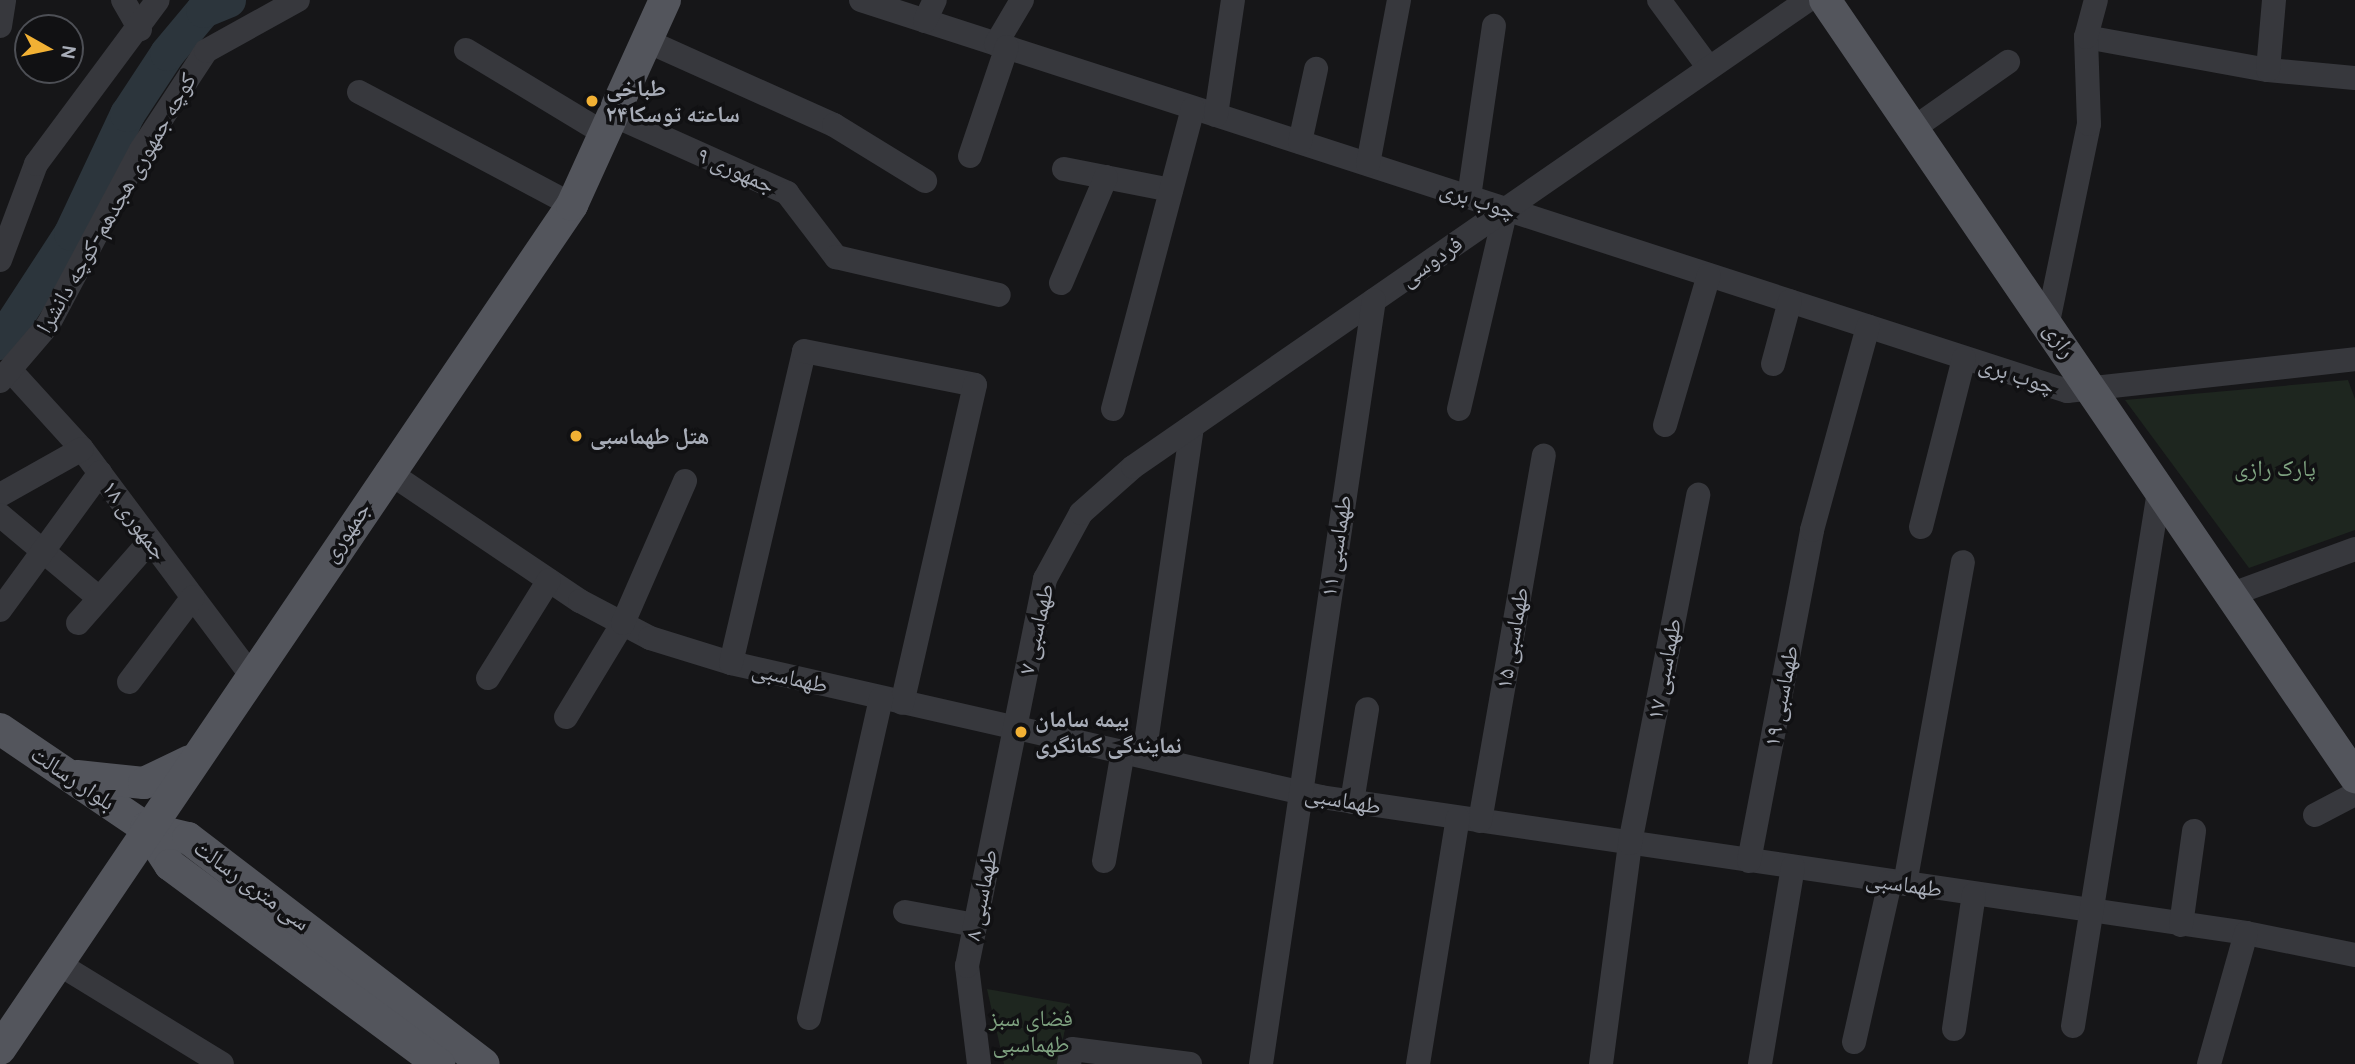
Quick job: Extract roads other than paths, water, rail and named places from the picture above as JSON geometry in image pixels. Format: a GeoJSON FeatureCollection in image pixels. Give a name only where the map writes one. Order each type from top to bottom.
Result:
{"type":"FeatureCollection","features":[{"type":"Feature","properties":{"kind":"main road","name":"جمهوری"},"geometry":{"type":"LineString","coordinates":[[0,1049],[387,471],[572,205],[665,0]]}},
{"type":"Feature","properties":{"kind":"main road","name":"رازی"},"geometry":{"type":"LineString","coordinates":[[1825,0],[2235,593],[2291,684],[2355,777]]}},
{"type":"Feature","properties":{"kind":"main road","name":"رازی"},"geometry":{"type":"LineString","coordinates":[[2291,684],[2355,760]]}},
{"type":"Feature","properties":{"kind":"main road","name":"بلوار رسالت"},"geometry":{"type":"LineString","coordinates":[[0,729],[146,828]]}},
{"type":"Feature","properties":{"kind":"main road"},"geometry":{"type":"LineString","coordinates":[[66,774],[144,783],[194,758]]}},
{"type":"Feature","properties":{"kind":"main road","name":"سی متری رسالت"},"geometry":{"type":"LineString","coordinates":[[146,828],[170,864],[439,1064]]}},
{"type":"Feature","properties":{"kind":"main road","name":"سی متری رسالت"},"geometry":{"type":"LineString","coordinates":[[146,828],[188,838],[484,1064]]}},
{"type":"Feature","properties":{"kind":"street"},"geometry":{"type":"LineString","coordinates":[[0,26],[4,0]]}},
{"type":"Feature","properties":{"kind":"street"},"geometry":{"type":"LineString","coordinates":[[124,0],[140,29]]}},
{"type":"Feature","properties":{"kind":"street"},"geometry":{"type":"LineString","coordinates":[[0,260],[36,164],[140,29],[158,0]]}},
{"type":"Feature","properties":{"kind":"street","name":"کوچه جمهوری هجدهم-کوچه دانشرا"},"geometry":{"type":"LineString","coordinates":[[5,376],[48,325],[141,150],[206,51],[298,0]]}},
{"type":"Feature","properties":{"kind":"street","name":"چوب بری"},"geometry":{"type":"LineString","coordinates":[[861,0],[930,10],[1002,45],[2067,391],[2096,392],[2355,359]]}},
{"type":"Feature","properties":{"kind":"street"},"geometry":{"type":"LineString","coordinates":[[970,156],[1002,45],[1022,0]]}},
{"type":"Feature","properties":{"kind":"street"},"geometry":{"type":"LineString","coordinates":[[1113,409],[1171,190],[1204,111],[1233,0]]}},
{"type":"Feature","properties":{"kind":"street"},"geometry":{"type":"LineString","coordinates":[[1368,164],[1399,0]]}},
{"type":"Feature","properties":{"kind":"street"},"geometry":{"type":"LineString","coordinates":[[1659,0],[1709,68]]}},
{"type":"Feature","properties":{"kind":"street","name":"فردوسی"},"geometry":{"type":"LineString","coordinates":[[1192,426],[1808,0]]}},
{"type":"Feature","properties":{"kind":"street"},"geometry":{"type":"LineString","coordinates":[[2048,322],[2089,124],[2086,37],[2096,0]]}},
{"type":"Feature","properties":{"kind":"street"},"geometry":{"type":"LineString","coordinates":[[2268,70],[2274,0]]}},
{"type":"Feature","properties":{"kind":"street"},"geometry":{"type":"LineString","coordinates":[[1469,197],[1494,26]]}},
{"type":"Feature","properties":{"kind":"street"},"geometry":{"type":"LineString","coordinates":[[2086,37],[2268,70],[2355,78]]}},
{"type":"Feature","properties":{"kind":"street"},"geometry":{"type":"LineString","coordinates":[[647,41],[834,125],[925,181]]}},
{"type":"Feature","properties":{"kind":"street","name":"۹ جمهوری"},"geometry":{"type":"LineString","coordinates":[[466,50],[609,124],[787,194],[836,257],[999,295]]}},
{"type":"Feature","properties":{"kind":"street"},"geometry":{"type":"LineString","coordinates":[[1914,128],[2008,62]]}},
{"type":"Feature","properties":{"kind":"street"},"geometry":{"type":"LineString","coordinates":[[1300,142],[1316,69]]}},
{"type":"Feature","properties":{"kind":"street"},"geometry":{"type":"LineString","coordinates":[[359,92],[572,205]]}},
{"type":"Feature","properties":{"kind":"street"},"geometry":{"type":"LineString","coordinates":[[1064,169],[1171,190]]}},
{"type":"Feature","properties":{"kind":"street"},"geometry":{"type":"LineString","coordinates":[[1061,283],[1106,177]]}},
{"type":"Feature","properties":{"kind":"street"},"geometry":{"type":"LineString","coordinates":[[1459,409],[1506,209]]}},
{"type":"Feature","properties":{"kind":"street"},"geometry":{"type":"LineString","coordinates":[[1665,425],[1709,275]]}},
{"type":"Feature","properties":{"kind":"street","name":"۱۱ طهماسبی"},"geometry":{"type":"LineString","coordinates":[[1261,1064],[1298,792],[1374,300]]}},
{"type":"Feature","properties":{"kind":"street"},"geometry":{"type":"LineString","coordinates":[[1773,364],[1790,301]]}},
{"type":"Feature","properties":{"kind":"street","name":"۱۹ طهماسبی"},"geometry":{"type":"LineString","coordinates":[[1749,861],[1812,530],[1868,327]]}},
{"type":"Feature","properties":{"kind":"street"},"geometry":{"type":"LineString","coordinates":[[731,663],[804,351],[975,385],[809,1018]]}},
{"type":"Feature","properties":{"kind":"street"},"geometry":{"type":"LineString","coordinates":[[1921,527],[1964,358]]}},
{"type":"Feature","properties":{"kind":"street","name":"جمهوری ۱۸"},"geometry":{"type":"LineString","coordinates":[[5,376],[82,449],[251,676]]}},
{"type":"Feature","properties":{"kind":"street"},"geometry":{"type":"LineString","coordinates":[[1104,862],[1134,754],[1192,426]]}},
{"type":"Feature","properties":{"kind":"street","name":"۷ طهماسبی"},"geometry":{"type":"LineString","coordinates":[[1015,726],[1045,579],[1081,513],[1192,426]]}},
{"type":"Feature","properties":{"kind":"street"},"geometry":{"type":"LineString","coordinates":[[0,495],[82,449]]}},
{"type":"Feature","properties":{"kind":"street","name":"۱۵ طهماسبی"},"geometry":{"type":"LineString","coordinates":[[1418,1064],[1544,456]]}},
{"type":"Feature","properties":{"kind":"street","name":"طهماسبی"},"geometry":{"type":"LineString","coordinates":[[387,471],[549,580],[623,623],[731,663],[891,701],[1015,726],[1298,792],[1352,802],[2246,933],[2355,956]]}},
{"type":"Feature","properties":{"kind":"street"},"geometry":{"type":"LineString","coordinates":[[0,610],[100,473]]}},
{"type":"Feature","properties":{"kind":"street"},"geometry":{"type":"LineString","coordinates":[[566,717],[623,623],[685,481]]}},
{"type":"Feature","properties":{"kind":"street"},"geometry":{"type":"LineString","coordinates":[[2073,1026],[2088,911],[2160,485]]}},
{"type":"Feature","properties":{"kind":"street","name":"۱۷ طهماسبی"},"geometry":{"type":"LineString","coordinates":[[1601,1064],[1630,843],[1698,495]]}},
{"type":"Feature","properties":{"kind":"street"},"geometry":{"type":"LineString","coordinates":[[0,515],[99,598]]}},
{"type":"Feature","properties":{"kind":"street"},"geometry":{"type":"LineString","coordinates":[[78,623],[150,541]]}},
{"type":"Feature","properties":{"kind":"street"},"geometry":{"type":"LineString","coordinates":[[2235,593],[2355,549]]}},
{"type":"Feature","properties":{"kind":"street"},"geometry":{"type":"LineString","coordinates":[[1854,1042],[1897,883],[1963,562]]}},
{"type":"Feature","properties":{"kind":"street"},"geometry":{"type":"LineString","coordinates":[[488,678],[549,580]]}},
{"type":"Feature","properties":{"kind":"street"},"geometry":{"type":"LineString","coordinates":[[129,682],[192,597]]}},
{"type":"Feature","properties":{"kind":"street"},"geometry":{"type":"LineString","coordinates":[[1352,802],[1367,709]]}},
{"type":"Feature","properties":{"kind":"street","name":"۸ طهماسبی"},"geometry":{"type":"LineString","coordinates":[[979,1064],[967,966],[1015,726]]}},
{"type":"Feature","properties":{"kind":"street"},"geometry":{"type":"LineString","coordinates":[[2315,815],[2355,794]]}},
{"type":"Feature","properties":{"kind":"street"},"geometry":{"type":"LineString","coordinates":[[2181,925],[2194,831]]}},
{"type":"Feature","properties":{"kind":"street"},"geometry":{"type":"LineString","coordinates":[[1766,1063],[1793,867]]}},
{"type":"Feature","properties":{"kind":"street"},"geometry":{"type":"LineString","coordinates":[[1954,1029],[1974,894]]}},
{"type":"Feature","properties":{"kind":"street"},"geometry":{"type":"LineString","coordinates":[[905,912],[975,925]]}},
{"type":"Feature","properties":{"kind":"street"},"geometry":{"type":"LineString","coordinates":[[2209,1064],[2246,933]]}},
{"type":"Feature","properties":{"kind":"street"},"geometry":{"type":"LineString","coordinates":[[59,964],[222,1064]]}},
{"type":"Feature","properties":{"kind":"street"},"geometry":{"type":"LineString","coordinates":[[1070,1056],[1190,1064]]}},
{"type":"Feature","properties":{"kind":"waterway"},"geometry":{"type":"LineString","coordinates":[[0,342],[71,233],[127,114],[167,53],[203,10],[228,0]]}},
{"type":"Feature","properties":{"kind":"place","name":"طباخی ۲۴ساعته توسکا"},"geometry":{"type":"Point","coordinates":[592,101]}},
{"type":"Feature","properties":{"kind":"place","name":"هتل طهماسبی"},"geometry":{"type":"Point","coordinates":[576,436]}},
{"type":"Feature","properties":{"kind":"place","name":"بیمه سامان نمایندگی کمانگری"},"geometry":{"type":"Point","coordinates":[1021,732]}},
{"type":"Feature","properties":{"kind":"park label","name":"پارک رازی"},"geometry":{"type":"Point","coordinates":[2275,468]}},
{"type":"Feature","properties":{"kind":"park label","name":"فضای سبز طهماسبی"},"geometry":{"type":"Point","coordinates":[1031,1031]}}]}
